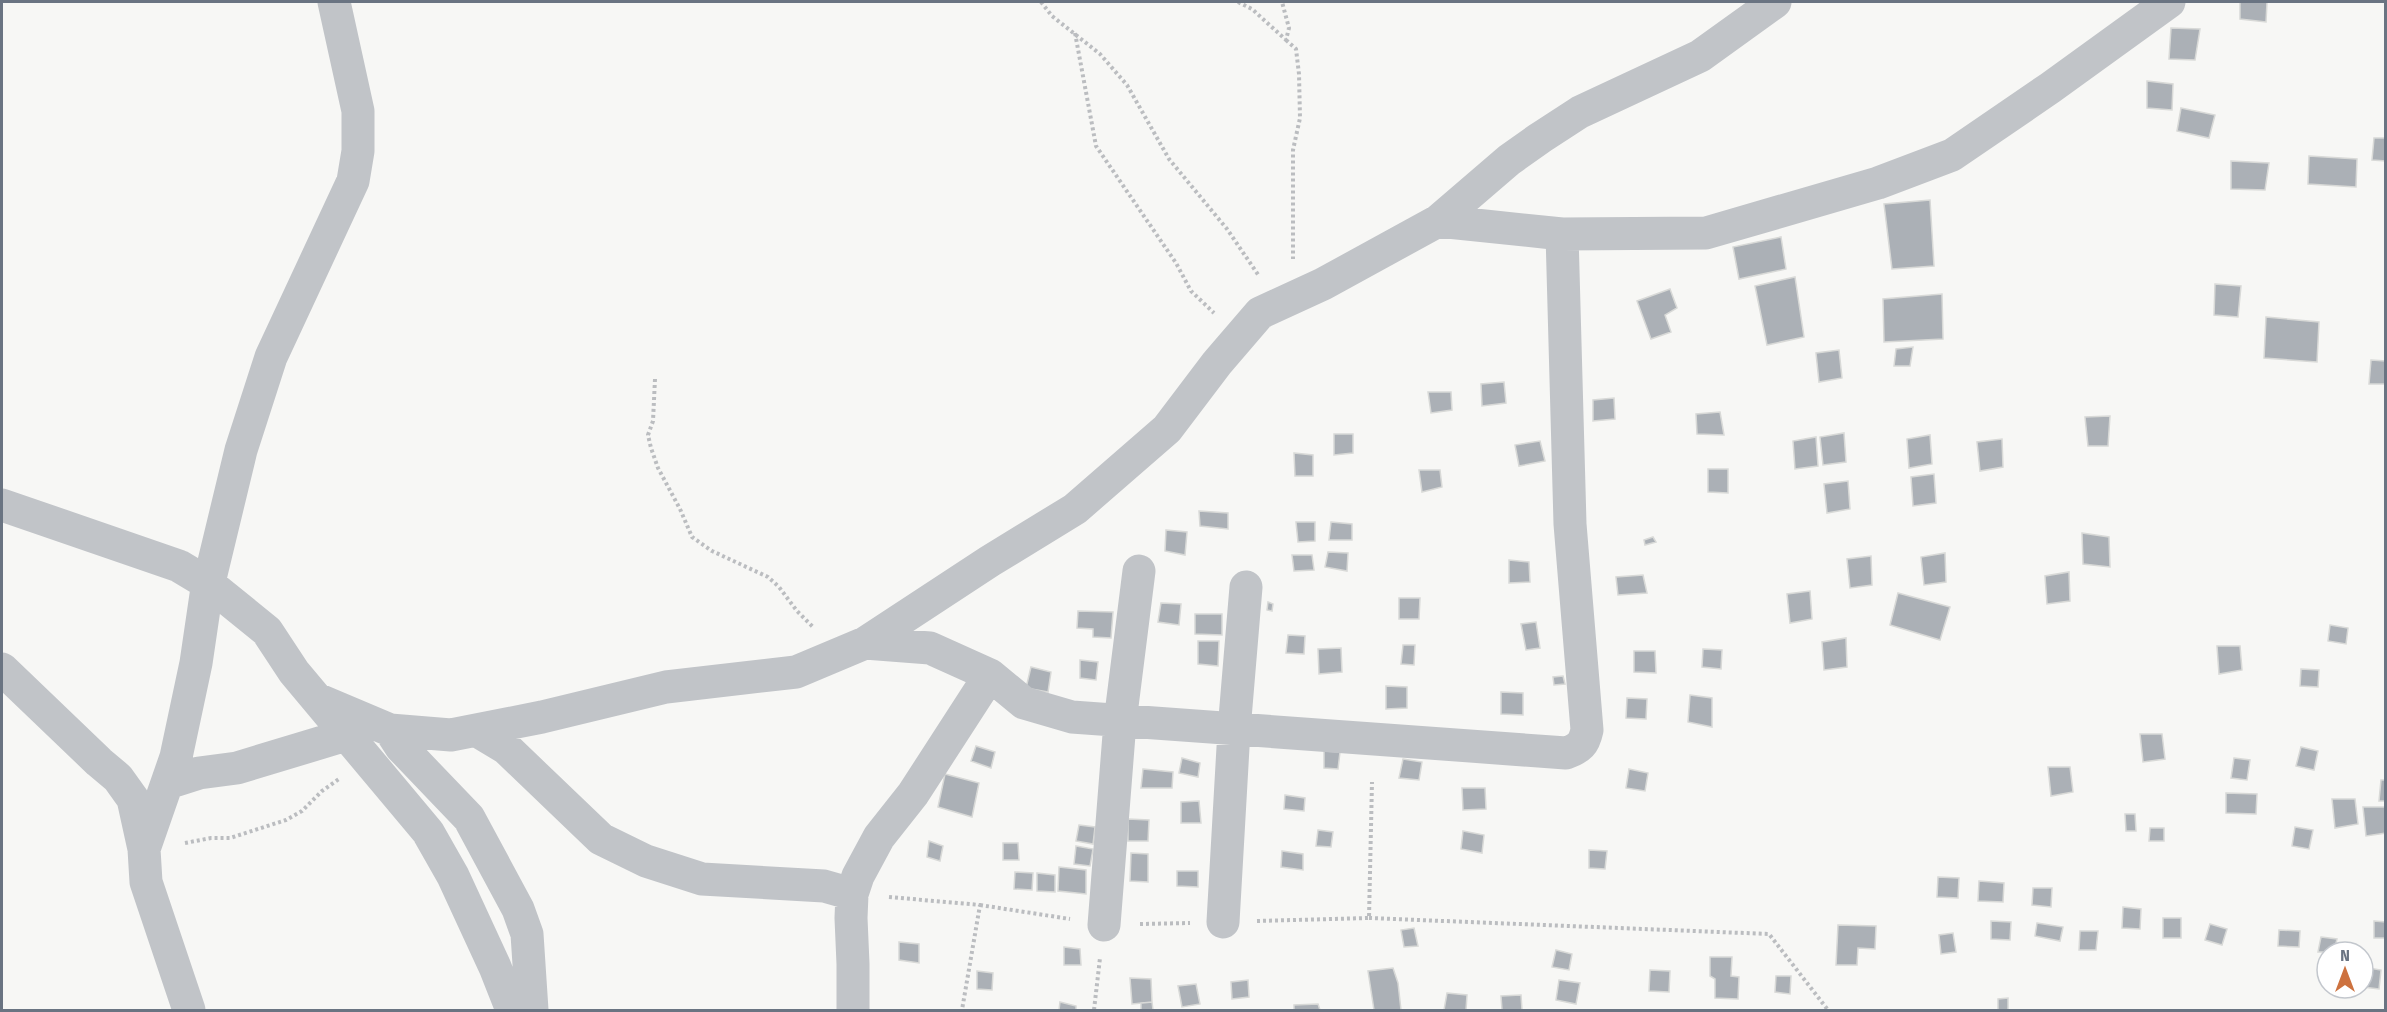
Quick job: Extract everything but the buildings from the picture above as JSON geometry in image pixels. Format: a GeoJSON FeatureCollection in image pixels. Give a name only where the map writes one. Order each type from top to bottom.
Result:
{"type":"FeatureCollection","features":[{"type":"Feature","properties":{"kind":"street"},"geometry":{"type":"LineString","coordinates":[[144,849],[176,758],[196,663],[209,584],[241,450],[271,357],[353,181],[358,151],[358,111],[334,2]]}},
{"type":"Feature","properties":{"kind":"street"},"geometry":{"type":"LineString","coordinates":[[315,698],[390,730],[451,735],[542,717],[666,687],[796,672],[852,649],[1075,510],[1167,429],[1216,363],[1260,313],[1323,284],[1438,221],[1509,160],[1580,112],[1700,56],[1775,2]]}},
{"type":"Feature","properties":{"kind":"street"},"geometry":{"type":"LineString","coordinates":[[1438,221],[1562,234],[1706,233],[1889,179],[1952,155],[2169,2]]}},
{"type":"Feature","properties":{"kind":"street"},"geometry":{"type":"LineString","coordinates":[[852,649],[930,648],[990,675],[1024,703],[1072,717],[1566,753],[1579,749],[1585,741],[1587,730],[1570,524],[1562,234]]}},
{"type":"Feature","properties":{"kind":"street"},"geometry":{"type":"LineString","coordinates":[[2,505],[178,566],[209,584],[267,631],[294,672],[433,841],[453,876],[495,966],[512,1011]]}},
{"type":"Feature","properties":{"kind":"street"},"geometry":{"type":"LineString","coordinates":[[1104,925],[1120,722],[1139,571]]}},
{"type":"Feature","properties":{"kind":"street"},"geometry":{"type":"LineString","coordinates":[[1223,922],[1234,730],[1246,587]]}},
{"type":"Feature","properties":{"kind":"street"},"geometry":{"type":"LineString","coordinates":[[2,669],[118,778],[133,799],[144,849],[146,882],[189,1011]]}},
{"type":"Feature","properties":{"kind":"street"},"geometry":{"type":"LineString","coordinates":[[853,1011],[851,918],[852,894],[858,876],[879,837],[913,794],[990,675]]}},
{"type":"Feature","properties":{"kind":"street"},"geometry":{"type":"LineString","coordinates":[[390,730],[401,747],[469,818],[518,909],[527,934],[532,1011]]}},
{"type":"Feature","properties":{"kind":"street"},"geometry":{"type":"LineString","coordinates":[[476,730],[506,748],[602,839],[646,861],[702,879],[824,886],[852,894]]}},
{"type":"Feature","properties":{"kind":"street"},"geometry":{"type":"LineString","coordinates":[[170,775],[177,780],[199,773],[237,768],[346,735]]}},
{"type":"Feature","properties":{"kind":"path"},"geometry":{"type":"LineString","coordinates":[[1041,2],[1052,16],[1100,54],[1127,85],[1168,159],[1286,301]]}},
{"type":"Feature","properties":{"kind":"path"},"geometry":{"type":"LineString","coordinates":[[1238,2],[1252,9],[1296,49],[1300,118],[1293,150],[1286,301]]}},
{"type":"Feature","properties":{"kind":"path"},"geometry":{"type":"LineString","coordinates":[[1282,2],[1289,28],[1286,39]]}},
{"type":"Feature","properties":{"kind":"path"},"geometry":{"type":"LineString","coordinates":[[1075,33],[1096,146],[1176,263],[1191,291],[1239,337]]}},
{"type":"Feature","properties":{"kind":"path"},"geometry":{"type":"LineString","coordinates":[[654,379],[653,421],[648,435],[651,448],[692,537],[711,551],[768,577],[779,587],[797,611],[852,649]]}},
{"type":"Feature","properties":{"kind":"path"},"geometry":{"type":"LineString","coordinates":[[144,849],[194,843],[212,838],[230,838],[286,820],[302,811],[322,791],[368,761]]}},
{"type":"Feature","properties":{"kind":"path"},"geometry":{"type":"LineString","coordinates":[[1369,918],[1372,782]]}},
{"type":"Feature","properties":{"kind":"path"},"geometry":{"type":"LineString","coordinates":[[852,894],[980,905],[1104,925],[1369,918],[1769,934],[1828,1011]]}},
{"type":"Feature","properties":{"kind":"path"},"geometry":{"type":"LineString","coordinates":[[962,1011],[980,905]]}},
{"type":"Feature","properties":{"kind":"path"},"geometry":{"type":"LineString","coordinates":[[1094,1011],[1104,925]]}}]}
